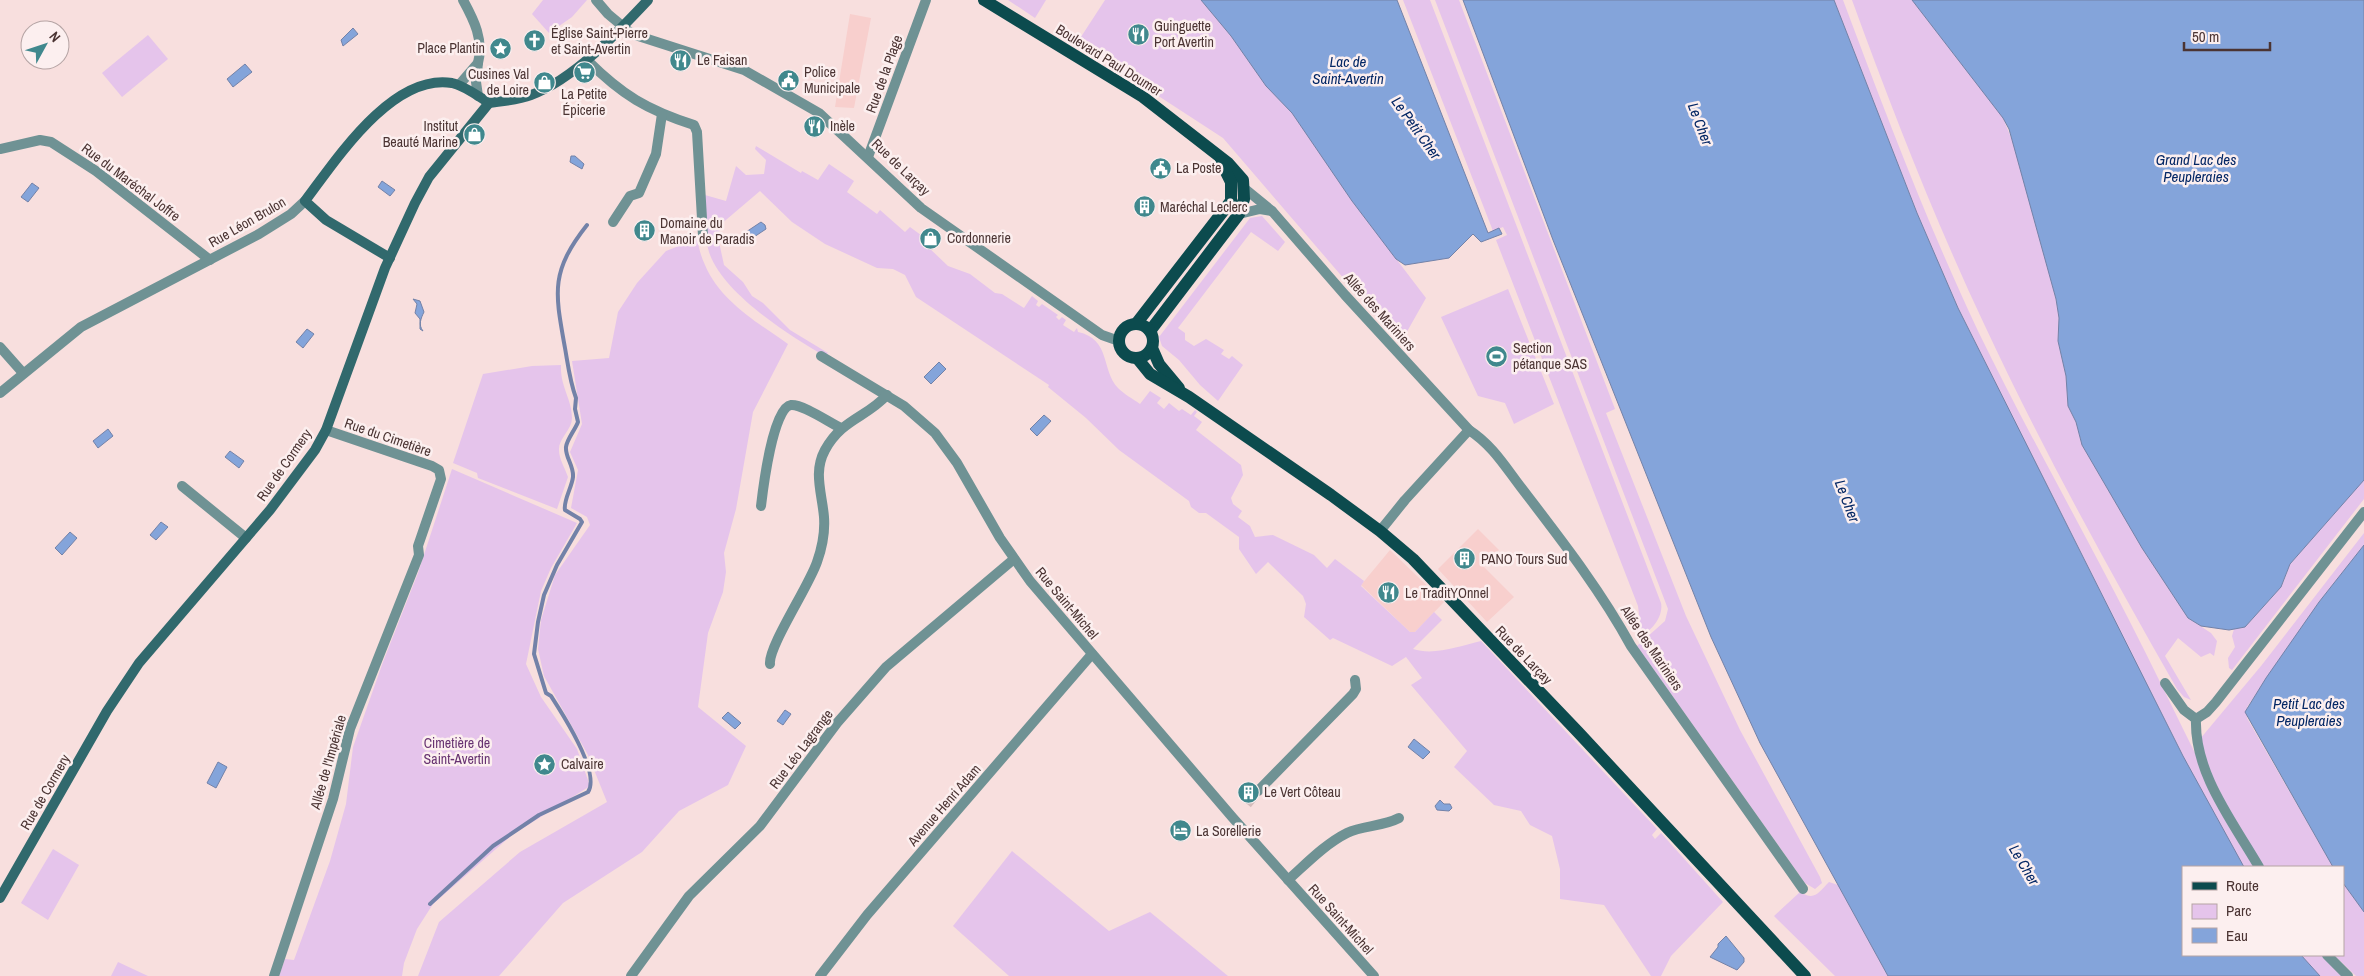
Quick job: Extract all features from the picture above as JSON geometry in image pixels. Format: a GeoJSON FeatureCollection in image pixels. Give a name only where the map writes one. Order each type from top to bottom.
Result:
{"type":"FeatureCollection","features":[{"type":"Feature","properties":{"kind":"main road"},"geometry":{"type":"LineString","coordinates":[[489,103],[533,95],[587,60],[623,27],[648,0]]}},
{"type":"Feature","properties":{"kind":"main road","name":"Boulevard Paul Doumer"},"geometry":{"type":"LineString","coordinates":[[984,0],[1144,97],[1238,173],[1244,188]]}},
{"type":"Feature","properties":{"kind":"main road","name":"Rue Léon Brulon"},"geometry":{"type":"LineString","coordinates":[[305,200],[350,143],[394,101],[413,89],[427,84],[444,83],[459,85],[489,103]]}},
{"type":"Feature","properties":{"kind":"main road","name":"Rue de Cormery"},"geometry":{"type":"LineString","coordinates":[[0,898],[107,711],[139,663],[246,538],[316,450],[326,430],[390,258],[415,203],[430,177],[489,103]]}},
{"type":"Feature","properties":{"kind":"main road"},"geometry":{"type":"LineString","coordinates":[[1186,395],[1150,374],[1138,358],[1123,352],[1119,341],[1126,327],[1136,324],[1231,201],[1232,190],[1228,174],[1213,152]]}},
{"type":"Feature","properties":{"kind":"main road"},"geometry":{"type":"LineString","coordinates":[[1150,331],[1239,214],[1244,199],[1244,188]]}},
{"type":"Feature","properties":{"kind":"main road"},"geometry":{"type":"LineString","coordinates":[[305,200],[326,220],[360,242],[390,258]]}},
{"type":"Feature","properties":{"kind":"main road"},"geometry":{"type":"LineString","coordinates":[[1136,324],[1150,331],[1153,336],[1152,348],[1159,364],[1186,395]]}},
{"type":"Feature","properties":{"kind":"main road"},"geometry":{"type":"LineString","coordinates":[[1138,358],[1148,353],[1152,348]]}},
{"type":"Feature","properties":{"kind":"main road","name":"Rue de Larçay"},"geometry":{"type":"LineString","coordinates":[[1186,395],[1380,531],[1430,576],[1805,976]]}},
{"type":"Feature","properties":{"kind":"street"},"geometry":{"type":"LineString","coordinates":[[463,0],[481,46],[476,82],[478,96]]}},
{"type":"Feature","properties":{"kind":"street","name":"Rue de Larçay"},"geometry":{"type":"LineString","coordinates":[[596,0],[623,27],[645,39],[744,70],[819,113],[921,208],[1102,335],[1119,341]]}},
{"type":"Feature","properties":{"kind":"street","name":"Rue de la Plage"},"geometry":{"type":"LineString","coordinates":[[868,157],[926,0]]}},
{"type":"Feature","properties":{"kind":"street"},"geometry":{"type":"LineString","coordinates":[[587,60],[612,84],[640,104],[694,125],[697,132],[703,236]]}},
{"type":"Feature","properties":{"kind":"street"},"geometry":{"type":"LineString","coordinates":[[459,85],[478,63]]}},
{"type":"Feature","properties":{"kind":"street"},"geometry":{"type":"LineString","coordinates":[[613,222],[630,196],[639,193],[656,154],[662,114]]}},
{"type":"Feature","properties":{"kind":"street","name":"Rue du Maréchal Joffre"},"geometry":{"type":"LineString","coordinates":[[0,149],[40,140],[51,142],[96,170],[210,260]]}},
{"type":"Feature","properties":{"kind":"street","name":"Allée des Mariniers"},"geometry":{"type":"LineString","coordinates":[[1244,188],[1272,211],[1345,295],[1469,430],[1491,448],[1565,544],[1619,623],[1631,646],[1804,889]]}},
{"type":"Feature","properties":{"kind":"street","name":"Rue Léon Brulon"},"geometry":{"type":"LineString","coordinates":[[0,393],[80,327],[280,222],[305,200]]}},
{"type":"Feature","properties":{"kind":"street"},"geometry":{"type":"LineString","coordinates":[[1239,214],[1260,209],[1272,211]]}},
{"type":"Feature","properties":{"kind":"street"},"geometry":{"type":"LineString","coordinates":[[0,348],[23,373]]}},
{"type":"Feature","properties":{"kind":"street","name":"Rue Saint-Michel"},"geometry":{"type":"LineString","coordinates":[[821,356],[887,395],[919,418],[949,449],[1014,559],[1092,654],[1374,976]]}},
{"type":"Feature","properties":{"kind":"street"},"geometry":{"type":"LineString","coordinates":[[770,664],[772,651],[804,592],[818,561],[824,525],[818,468],[824,451],[841,428],[850,420],[877,405],[887,395]]}},
{"type":"Feature","properties":{"kind":"street"},"geometry":{"type":"LineString","coordinates":[[760,506],[777,420],[786,407],[792,405],[802,408],[841,428]]}},
{"type":"Feature","properties":{"kind":"street","name":"Rue du Cimetière"},"geometry":{"type":"LineString","coordinates":[[326,430],[439,470],[441,479],[433,500]]}},
{"type":"Feature","properties":{"kind":"street"},"geometry":{"type":"LineString","coordinates":[[1380,531],[1405,500],[1469,430]]}},
{"type":"Feature","properties":{"kind":"street"},"geometry":{"type":"LineString","coordinates":[[182,486],[246,538]]}},
{"type":"Feature","properties":{"kind":"street","name":"Allée de l'Impériale"},"geometry":{"type":"LineString","coordinates":[[274,976],[333,799],[350,729],[416,563],[433,500]]}},
{"type":"Feature","properties":{"kind":"street"},"geometry":{"type":"LineString","coordinates":[[2196,719],[2207,712],[2216,702],[2364,512]]}},
{"type":"Feature","properties":{"kind":"street","name":"Rue Léo Lagrange"},"geometry":{"type":"LineString","coordinates":[[631,976],[689,896],[760,826],[837,723],[886,666],[1014,559]]}},
{"type":"Feature","properties":{"kind":"street","name":"Avenue Henri Adam"},"geometry":{"type":"LineString","coordinates":[[820,976],[867,915],[1092,654]]}},
{"type":"Feature","properties":{"kind":"street"},"geometry":{"type":"LineString","coordinates":[[1258,791],[1353,694],[1356,689],[1355,680]]}},
{"type":"Feature","properties":{"kind":"street"},"geometry":{"type":"LineString","coordinates":[[2165,683],[2184,710],[2196,719]]}},
{"type":"Feature","properties":{"kind":"street"},"geometry":{"type":"LineString","coordinates":[[2196,719],[2195,738],[2207,775],[2258,866]]}},
{"type":"Feature","properties":{"kind":"street","name":"Rue Saint-Michel"},"geometry":{"type":"LineString","coordinates":[[1288,880],[1329,845],[1348,833],[1385,824],[1399,818]]}},
{"type":"Feature","properties":{"kind":"street"},"geometry":{"type":"LineString","coordinates":[[2328,956],[2348,976]]}},
{"type":"Feature","properties":{"kind":"shaded area"},"geometry":{"type":"Polygon","coordinates":[[[850,14],[871,18],[854,108],[835,107],[850,14]]]}},
{"type":"Feature","properties":{"kind":"shaded area"},"geometry":{"type":"Polygon","coordinates":[[[1478,529],[1499,550],[1483,566],[1514,597],[1487,622],[1438,569],[1478,529]]]}},
{"type":"Feature","properties":{"kind":"shaded area"},"geometry":{"type":"Polygon","coordinates":[[[1390,550],[1444,602],[1415,632],[1410,632],[1361,585],[1390,550]]]}},
{"type":"Feature","properties":{"kind":"green space"},"geometry":{"type":"Polygon","coordinates":[[[543,0],[587,0],[572,17],[549,33],[532,14],[543,0]]]}},
{"type":"Feature","properties":{"kind":"green space"},"geometry":{"type":"Polygon","coordinates":[[[1008,0],[1046,0],[1035,18],[1008,0]]]}},
{"type":"Feature","properties":{"kind":"green space"},"geometry":{"type":"Polygon","coordinates":[[[1105,0],[1201,0],[1231,36],[1266,86],[1292,113],[1352,201],[1426,298],[1400,344],[1223,138],[1077,43],[1105,0]]]}},
{"type":"Feature","properties":{"kind":"green space"},"geometry":{"type":"Polygon","coordinates":[[[1403,0],[1430,0],[1661,603],[1658,620],[1650,629],[1640,635],[1635,636],[1640,622],[1638,606],[1496,240],[1507,235],[1503,227],[1493,231],[1403,0]]]}},
{"type":"Feature","properties":{"kind":"green space"},"geometry":{"type":"Polygon","coordinates":[[[1435,0],[1459,0],[1615,409],[1606,413],[1686,616],[1740,730],[1820,877],[1822,883],[1815,889],[1805,883],[1637,646],[1665,621],[1668,609],[1435,0]]]}},
{"type":"Feature","properties":{"kind":"green space"},"geometry":{"type":"Polygon","coordinates":[[[1834,0],[1843,0],[1924,208],[1978,331],[2128,618],[2222,806],[2255,866],[2243,866],[2183,756],[1958,308],[1917,213],[1834,0]]]}},
{"type":"Feature","properties":{"kind":"green space"},"geometry":{"type":"Polygon","coordinates":[[[1852,0],[1912,0],[2003,118],[2014,145],[2056,299],[2059,318],[2058,341],[2066,376],[2068,406],[2076,422],[2082,445],[2142,548],[2188,618],[2211,633],[2217,641],[2214,656],[2210,653],[2201,657],[2178,638],[2165,656],[2191,700],[2184,697],[2177,689],[2077,509],[2007,372],[1931,205],[1898,124],[1852,0]]]}},
{"type":"Feature","properties":{"kind":"green space"},"geometry":{"type":"Polygon","coordinates":[[[148,35],[168,59],[122,97],[102,73],[148,35]]]}},
{"type":"Feature","properties":{"kind":"green space"},"geometry":{"type":"Polygon","coordinates":[[[756,146],[801,173],[802,171],[818,180],[829,164],[854,181],[847,192],[877,214],[880,210],[905,232],[910,227],[929,241],[926,245],[948,266],[970,274],[995,293],[1002,294],[1024,308],[1032,296],[1038,301],[1036,305],[1039,307],[1042,304],[1058,315],[1056,317],[1059,320],[1062,317],[1066,320],[1063,325],[1074,332],[1077,328],[1078,332],[1096,341],[1101,348],[1113,381],[1120,390],[1140,404],[1150,391],[1161,398],[1157,403],[1164,409],[1169,403],[1179,411],[1182,409],[1191,415],[1195,410],[1197,412],[1194,416],[1202,422],[1196,430],[1241,465],[1243,475],[1231,498],[1233,504],[1242,511],[1238,517],[1250,526],[1255,537],[1273,535],[1314,555],[1327,568],[1335,559],[1364,581],[1361,586],[1410,632],[1415,632],[1434,612],[1442,620],[1413,649],[1438,651],[1481,641],[1657,829],[1652,835],[1655,839],[1661,833],[1723,902],[1671,956],[1661,976],[1651,976],[1604,905],[1560,899],[1560,869],[1552,836],[1530,825],[1521,811],[1494,805],[1454,767],[1467,751],[1411,685],[1422,678],[1406,657],[1392,666],[1333,638],[1330,640],[1304,617],[1306,604],[1303,596],[1268,562],[1256,574],[1239,549],[1239,537],[1206,513],[1199,513],[1191,507],[1189,501],[1119,450],[1086,418],[1048,387],[1049,385],[916,297],[905,275],[893,269],[877,268],[825,244],[792,222],[760,191],[720,225],[719,242],[724,265],[743,282],[752,296],[763,303],[790,330],[828,353],[825,356],[794,337],[742,298],[716,267],[709,252],[706,232],[705,195],[726,201],[736,166],[746,175],[764,174],[766,160],[755,149],[756,146]]]}},
{"type":"Feature","properties":{"kind":"green space"},"geometry":{"type":"Polygon","coordinates":[[[1262,216],[1285,242],[1278,251],[1251,232],[1178,328],[1185,333],[1185,340],[1194,346],[1206,339],[1224,350],[1221,354],[1229,359],[1232,356],[1243,365],[1218,401],[1200,385],[1179,360],[1162,346],[1159,337],[1250,218],[1262,216]]]}},
{"type":"Feature","properties":{"kind":"green space"},"geometry":{"type":"Polygon","coordinates":[[[697,239],[704,262],[720,290],[741,310],[788,344],[753,412],[736,509],[724,553],[726,572],[723,592],[708,633],[698,707],[746,746],[728,785],[679,811],[642,852],[563,903],[499,976],[418,976],[439,922],[520,852],[607,802],[588,755],[544,676],[538,649],[541,620],[555,575],[590,525],[587,517],[571,508],[578,470],[570,452],[582,424],[572,361],[609,358],[618,312],[637,283],[666,251],[697,239]]]}},
{"type":"Feature","properties":{"kind":"green space","name":"Section pétanque SAS"},"geometry":{"type":"Polygon","coordinates":[[[1508,289],[1554,404],[1514,424],[1505,403],[1478,396],[1441,317],[1508,289]]]}},
{"type":"Feature","properties":{"kind":"green space"},"geometry":{"type":"Polygon","coordinates":[[[561,365],[562,380],[572,418],[570,427],[559,446],[560,457],[568,477],[557,509],[478,478],[477,473],[453,463],[483,374],[532,366],[561,365]]]}},
{"type":"Feature","properties":{"kind":"green space","name":"Cimetière de Saint-Avertin"},"geometry":{"type":"Polygon","coordinates":[[[452,469],[577,523],[551,568],[541,591],[526,664],[541,697],[577,749],[590,786],[512,835],[433,904],[417,929],[404,963],[402,976],[279,976],[285,959],[294,960],[330,861],[346,804],[353,747],[383,662],[418,573],[452,469]]]}},
{"type":"Feature","properties":{"kind":"green space"},"geometry":{"type":"Polygon","coordinates":[[[2364,479],[2364,499],[2232,670],[2229,668],[2228,658],[2235,647],[2232,636],[2234,629],[2245,627],[2276,593],[2284,581],[2290,564],[2364,479]]]}},
{"type":"Feature","properties":{"kind":"green space"},"geometry":{"type":"Polygon","coordinates":[[[2364,533],[2364,545],[2319,602],[2247,707],[2247,718],[2332,866],[2263,866],[2236,822],[2208,769],[2200,739],[2261,666],[2364,533]]]}},
{"type":"Feature","properties":{"kind":"green space"},"geometry":{"type":"Polygon","coordinates":[[[53,849],[79,865],[48,920],[21,903],[53,849]]]}},
{"type":"Feature","properties":{"kind":"green space"},"geometry":{"type":"Polygon","coordinates":[[[1012,851],[1109,931],[1150,912],[1228,976],[1009,976],[953,926],[1012,851]]]}},
{"type":"Feature","properties":{"kind":"green space"},"geometry":{"type":"Polygon","coordinates":[[[1829,882],[1838,885],[1888,976],[1835,976],[1774,916],[1800,892],[1813,896],[1829,882]]]}},
{"type":"Feature","properties":{"kind":"green space"},"geometry":{"type":"Polygon","coordinates":[[[2344,884],[2364,912],[2364,976],[2356,976],[2335,956],[2344,956],[2344,884]]]}},
{"type":"Feature","properties":{"kind":"green space"},"geometry":{"type":"Polygon","coordinates":[[[2302,956],[2324,956],[2344,976],[2320,976],[2302,956]]]}},
{"type":"Feature","properties":{"kind":"green space"},"geometry":{"type":"Polygon","coordinates":[[[118,962],[148,976],[111,976],[118,962]]]}},
{"type":"Feature","properties":{"kind":"water","name":"Lac de Saint-Avertin"},"geometry":{"type":"Polygon","coordinates":[[[1201,0],[1397,0],[1488,233],[1499,228],[1502,234],[1481,242],[1473,234],[1449,258],[1405,265],[1396,259],[1352,201],[1292,113],[1266,86],[1231,36],[1201,0]]]}},
{"type":"Feature","properties":{"kind":"water","name":"Le Cher"},"geometry":{"type":"Polygon","coordinates":[[[1463,0],[1834,0],[1917,213],[1958,308],[2183,756],[2243,866],[2182,866],[2182,956],[2302,956],[2320,976],[1888,976],[1760,743],[1711,637],[1553,240],[1463,0]]]}},
{"type":"Feature","properties":{"kind":"water","name":"Grand Lac des Peupleraies"},"geometry":{"type":"Polygon","coordinates":[[[1912,0],[2364,0],[2364,480],[2290,564],[2281,587],[2245,627],[2229,630],[2201,626],[2188,618],[2142,548],[2082,445],[2076,422],[2068,406],[2066,376],[2058,341],[2059,318],[2056,299],[2009,129],[2003,118],[1912,0]]]}},
{"type":"Feature","properties":{"kind":"water"},"geometry":{"type":"Polygon","coordinates":[[[353,28],[358,34],[343,46],[341,40],[353,28]]]}},
{"type":"Feature","properties":{"kind":"water"},"geometry":{"type":"Polygon","coordinates":[[[245,64],[252,72],[233,87],[227,79],[245,64]]]}},
{"type":"Feature","properties":{"kind":"water"},"geometry":{"type":"Polygon","coordinates":[[[571,156],[575,156],[584,164],[582,169],[570,162],[571,156]]]}},
{"type":"Feature","properties":{"kind":"water"},"geometry":{"type":"Polygon","coordinates":[[[382,181],[395,190],[390,196],[378,187],[382,181]]]}},
{"type":"Feature","properties":{"kind":"water"},"geometry":{"type":"Polygon","coordinates":[[[32,183],[39,188],[28,202],[21,197],[32,183]]]}},
{"type":"Feature","properties":{"kind":"water"},"geometry":{"type":"Polygon","coordinates":[[[761,222],[765,225],[766,229],[751,239],[746,232],[761,222]]]}},
{"type":"Feature","properties":{"kind":"water"},"geometry":{"type":"Polygon","coordinates":[[[413,299],[420,301],[424,312],[420,324],[420,319],[415,313],[417,304],[413,299]]]}},
{"type":"Feature","properties":{"kind":"water"},"geometry":{"type":"Polygon","coordinates":[[[307,329],[314,334],[303,348],[296,342],[307,329]]]}},
{"type":"Feature","properties":{"kind":"water"},"geometry":{"type":"Polygon","coordinates":[[[939,362],[946,369],[931,384],[924,377],[939,362]]]}},
{"type":"Feature","properties":{"kind":"water"},"geometry":{"type":"Polygon","coordinates":[[[1044,415],[1051,421],[1037,436],[1030,429],[1044,415]]]}},
{"type":"Feature","properties":{"kind":"water"},"geometry":{"type":"Polygon","coordinates":[[[108,429],[113,436],[98,448],[93,441],[108,429]]]}},
{"type":"Feature","properties":{"kind":"water"},"geometry":{"type":"Polygon","coordinates":[[[230,451],[244,461],[239,468],[225,457],[230,451]]]}},
{"type":"Feature","properties":{"kind":"water"},"geometry":{"type":"Polygon","coordinates":[[[161,522],[168,527],[156,540],[150,535],[161,522]]]}},
{"type":"Feature","properties":{"kind":"water"},"geometry":{"type":"Polygon","coordinates":[[[70,532],[77,538],[62,555],[55,548],[70,532]]]}},
{"type":"Feature","properties":{"kind":"water","name":"Petit Lac des Peupleraies"},"geometry":{"type":"Polygon","coordinates":[[[2364,545],[2364,912],[2344,884],[2344,866],[2332,866],[2245,712],[2266,678],[2319,602],[2364,545]]]}},
{"type":"Feature","properties":{"kind":"water"},"geometry":{"type":"Polygon","coordinates":[[[785,710],[791,714],[783,725],[777,721],[785,710]]]}},
{"type":"Feature","properties":{"kind":"water"},"geometry":{"type":"Polygon","coordinates":[[[728,712],[741,723],[735,729],[722,718],[728,712]]]}},
{"type":"Feature","properties":{"kind":"water"},"geometry":{"type":"Polygon","coordinates":[[[1414,739],[1430,752],[1423,759],[1408,747],[1414,739]]]}},
{"type":"Feature","properties":{"kind":"water"},"geometry":{"type":"Polygon","coordinates":[[[218,762],[227,767],[216,788],[207,783],[218,762]]]}},
{"type":"Feature","properties":{"kind":"water"},"geometry":{"type":"Polygon","coordinates":[[[1440,800],[1444,804],[1450,804],[1452,808],[1449,811],[1437,810],[1435,806],[1440,800]]]}},
{"type":"Feature","properties":{"kind":"water"},"geometry":{"type":"Polygon","coordinates":[[[1726,936],[1744,958],[1744,962],[1737,970],[1710,957],[1718,947],[1718,944],[1726,936]]]}},
{"type":"Feature","properties":{"kind":"waterway"},"geometry":{"type":"LineString","coordinates":[[430,904],[493,846],[539,815],[588,792],[591,783],[589,771],[579,743],[551,696],[546,693],[534,654],[544,595],[557,565],[582,522],[565,510],[565,502],[573,477],[566,447],[578,422],[575,409],[576,398],[568,367],[559,312],[558,283],[567,256],[587,225]]}},
{"type":"Feature","properties":{"kind":"tunnel"},"geometry":{"type":"LineString","coordinates":[[1247,804],[1258,791]]}},
{"type":"Feature","properties":{"kind":"place","name":"Guinguette Port Avertin"},"geometry":{"type":"Point","coordinates":[1138,34]}},
{"type":"Feature","properties":{"kind":"place","name":"Église Saint-Pierre et Saint-Avertin"},"geometry":{"type":"Point","coordinates":[535,41]}},
{"type":"Feature","properties":{"kind":"place","name":"Place Plantin"},"geometry":{"type":"Point","coordinates":[501,48]}},
{"type":"Feature","properties":{"kind":"place","name":"Le Faisan"},"geometry":{"type":"Point","coordinates":[681,60]}},
{"type":"Feature","properties":{"kind":"place","name":"La Petite Épicerie"},"geometry":{"type":"Point","coordinates":[584,72]}},
{"type":"Feature","properties":{"kind":"place","name":"Police Municipale"},"geometry":{"type":"Point","coordinates":[788,80]}},
{"type":"Feature","properties":{"kind":"place","name":"Cusines Val de Loire"},"geometry":{"type":"Point","coordinates":[545,82]}},
{"type":"Feature","properties":{"kind":"place","name":"Inèle"},"geometry":{"type":"Point","coordinates":[814,126]}},
{"type":"Feature","properties":{"kind":"place","name":"Institut Beauté Marine"},"geometry":{"type":"Point","coordinates":[474,134]}},
{"type":"Feature","properties":{"kind":"place","name":"La Poste"},"geometry":{"type":"Point","coordinates":[1160,168]}},
{"type":"Feature","properties":{"kind":"place","name":"Maréchal Leclerc"},"geometry":{"type":"Point","coordinates":[1144,207]}},
{"type":"Feature","properties":{"kind":"place","name":"Domaine du Manoir de Paradis"},"geometry":{"type":"Point","coordinates":[644,231]}},
{"type":"Feature","properties":{"kind":"place","name":"Cordonnerie"},"geometry":{"type":"Point","coordinates":[931,238]}},
{"type":"Feature","properties":{"kind":"place","name":"Section pétanque SAS"},"geometry":{"type":"Point","coordinates":[1497,356]}},
{"type":"Feature","properties":{"kind":"place","name":"PANO Tours Sud"},"geometry":{"type":"Point","coordinates":[1465,559]}},
{"type":"Feature","properties":{"kind":"place","name":"Le TraditYOnnel"},"geometry":{"type":"Point","coordinates":[1389,593]}},
{"type":"Feature","properties":{"kind":"place","name":"Calvaire"},"geometry":{"type":"Point","coordinates":[545,764]}},
{"type":"Feature","properties":{"kind":"place","name":"Le Vert Côteau"},"geometry":{"type":"Point","coordinates":[1248,792]}},
{"type":"Feature","properties":{"kind":"place","name":"La Sorellerie"},"geometry":{"type":"Point","coordinates":[1180,831]}},
{"type":"Feature","properties":{"kind":"water label","name":"Le Petit Cher"},"geometry":{"type":"Point","coordinates":[1416,128]}}]}
